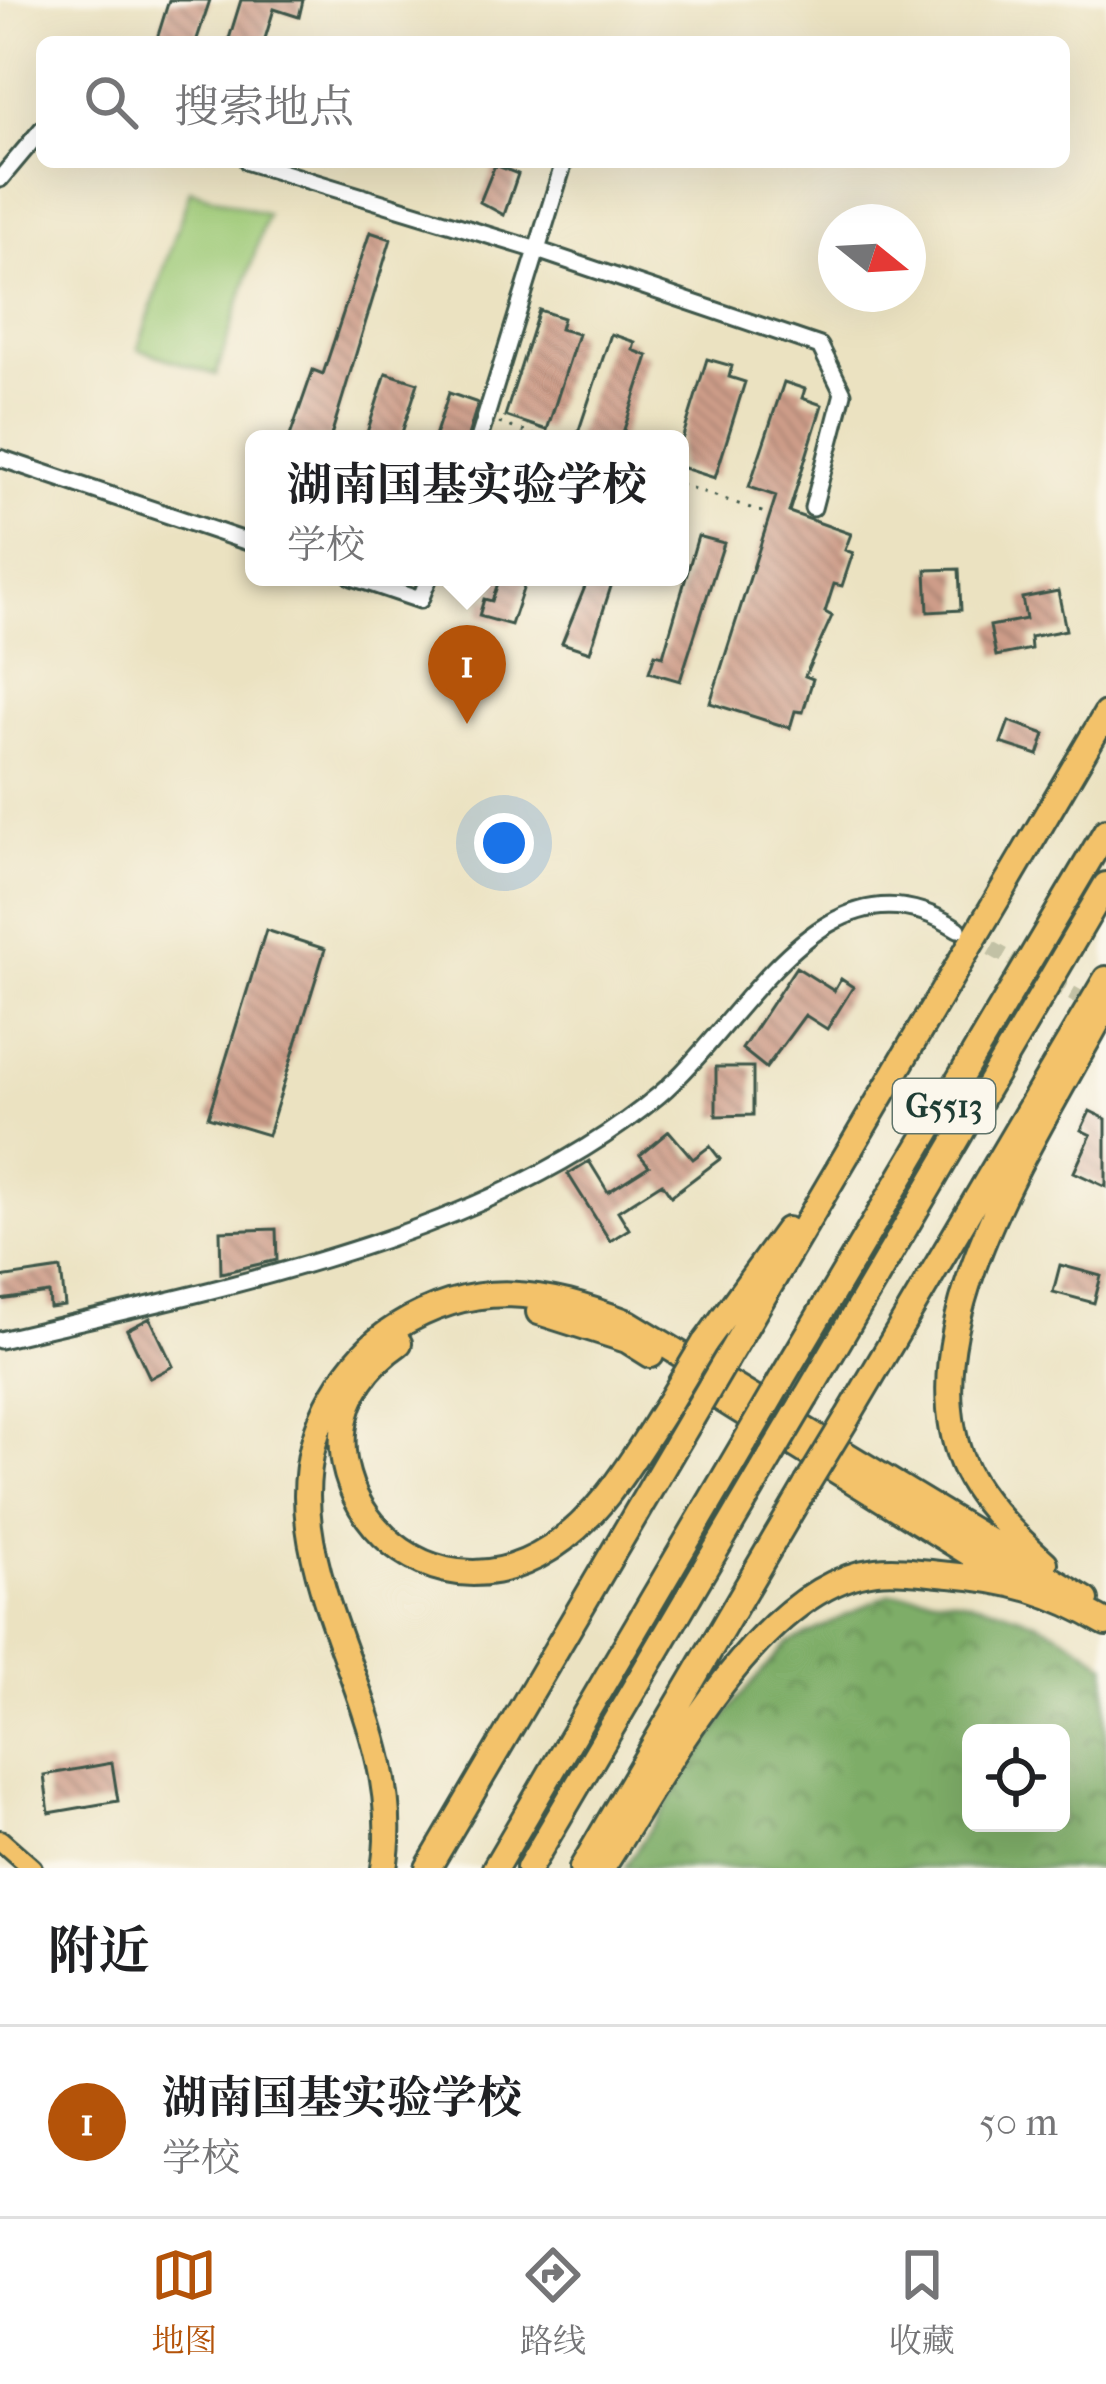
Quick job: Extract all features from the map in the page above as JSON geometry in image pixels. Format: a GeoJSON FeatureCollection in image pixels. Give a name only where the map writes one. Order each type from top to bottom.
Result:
{"type":"FeatureCollection","features":[{"type":"Feature","properties":{"kind":"highway"},"geometry":{"type":"LineString","coordinates":[[428,1868],[1106,713]]}},
{"type":"Feature","properties":{"kind":"highway","name":"G5513"},"geometry":{"type":"LineString","coordinates":[[495,1868],[1106,831]]}},
{"type":"Feature","properties":{"kind":"highway","name":"G5513"},"geometry":{"type":"LineString","coordinates":[[529,1868],[1106,885]]}},
{"type":"Feature","properties":{"kind":"highway"},"geometry":{"type":"LineString","coordinates":[[582,1868],[1106,979]]}},
{"type":"Feature","properties":{"kind":"highway"},"geometry":{"type":"LineString","coordinates":[[1099,1612],[1018,1538],[964,1467],[947,1406],[949,1356],[965,1289],[1106,1006]]}},
{"type":"Feature","properties":{"kind":"highway"},"geometry":{"type":"LineString","coordinates":[[870,1116],[704,1344],[667,1406],[607,1498],[552,1547],[515,1566],[471,1574],[436,1569],[398,1552],[371,1528],[348,1484],[343,1436],[358,1390],[388,1350],[423,1327],[471,1310],[524,1308],[627,1340],[1014,1581],[1099,1612]]}},
{"type":"Feature","properties":{"kind":"highway"},"geometry":{"type":"LineString","coordinates":[[384,1868],[387,1790],[370,1718],[320,1580],[307,1526],[304,1466],[321,1416],[347,1370],[385,1334],[420,1312],[466,1297],[522,1292],[574,1302],[629,1323],[1099,1612]]}},
{"type":"Feature","properties":{"kind":"highway"},"geometry":{"type":"LineString","coordinates":[[602,1868],[733,1672],[773,1626],[815,1593],[874,1571],[1014,1581]]}},
{"type":"Feature","properties":{"kind":"main road"},"geometry":{"type":"LineString","coordinates":[[6,1854],[32,1868]]}},
{"type":"Feature","properties":{"kind":"street"},"geometry":{"type":"LineString","coordinates":[[0,179],[36,136]]}},
{"type":"Feature","properties":{"kind":"street"},"geometry":{"type":"LineString","coordinates":[[268,168],[537,250],[820,346],[843,393],[813,508]]}},
{"type":"Feature","properties":{"kind":"street"},"geometry":{"type":"LineString","coordinates":[[482,430],[562,168]]}},
{"type":"Feature","properties":{"kind":"street"},"geometry":{"type":"LineString","coordinates":[[0,458],[245,541]]}},
{"type":"Feature","properties":{"kind":"street"},"geometry":{"type":"LineString","coordinates":[[379,586],[420,600],[425,586]]}},
{"type":"Feature","properties":{"kind":"street"},"geometry":{"type":"LineString","coordinates":[[0,1340],[282,1274],[544,1177],[660,1094],[799,945],[844,913],[884,902],[926,908],[958,929]]}},
{"type":"Feature","properties":{"kind":"path"},"geometry":{"type":"LineString","coordinates":[[486,419],[519,430]]}},
{"type":"Feature","properties":{"kind":"path"},"geometry":{"type":"LineString","coordinates":[[689,487],[768,514]]}},
{"type":"Feature","properties":{"kind":"green space"},"geometry":{"type":"Polygon","coordinates":[[[190,190],[267,215],[216,375],[138,349],[190,190]]]}},
{"type":"Feature","properties":{"kind":"green space"},"geometry":{"type":"Polygon","coordinates":[[[890,1594],[976,1603],[1031,1620],[1106,1665],[1106,1868],[624,1868],[736,1702],[787,1644],[890,1594]]]}},
{"type":"Feature","properties":{"kind":"building"},"geometry":{"type":"Polygon","coordinates":[[[169,0],[210,0],[198,36],[158,36],[169,0]]]}},
{"type":"Feature","properties":{"kind":"building"},"geometry":{"type":"Polygon","coordinates":[[[241,0],[303,0],[299,17],[274,9],[266,36],[230,36],[241,0]]]}},
{"type":"Feature","properties":{"kind":"building"},"geometry":{"type":"Polygon","coordinates":[[[494,168],[518,174],[504,215],[480,202],[494,168]]]}},
{"type":"Feature","properties":{"kind":"building"},"geometry":{"type":"Polygon","coordinates":[[[370,232],[391,239],[333,430],[292,430],[313,370],[323,374],[370,232]]]}},
{"type":"Feature","properties":{"kind":"building"},"geometry":{"type":"Polygon","coordinates":[[[539,310],[563,318],[560,329],[578,334],[547,430],[505,416],[539,310]]]}},
{"type":"Feature","properties":{"kind":"building"},"geometry":{"type":"Polygon","coordinates":[[[611,334],[635,342],[633,350],[648,356],[624,430],[579,430],[611,334]]]}},
{"type":"Feature","properties":{"kind":"building"},"geometry":{"type":"Polygon","coordinates":[[[707,359],[732,366],[729,377],[745,382],[715,478],[689,470],[689,430],[685,430],[707,359]]]}},
{"type":"Feature","properties":{"kind":"building"},"geometry":{"type":"Polygon","coordinates":[[[386,373],[418,383],[403,430],[368,430],[386,373]]]}},
{"type":"Feature","properties":{"kind":"building"},"geometry":{"type":"Polygon","coordinates":[[[784,382],[805,389],[802,398],[822,405],[789,512],[851,534],[845,550],[853,553],[842,586],[834,584],[825,612],[832,616],[805,676],[813,679],[803,712],[795,711],[790,728],[710,703],[776,496],[749,487],[784,382]]]}},
{"type":"Feature","properties":{"kind":"building"},"geometry":{"type":"Polygon","coordinates":[[[449,393],[478,403],[470,430],[437,430],[449,393]]]}},
{"type":"Feature","properties":{"kind":"building"},"geometry":{"type":"Polygon","coordinates":[[[698,536],[724,543],[680,681],[649,672],[655,654],[663,656],[683,586],[689,586],[698,536]]]}},
{"type":"Feature","properties":{"kind":"building"},"geometry":{"type":"Polygon","coordinates":[[[959,569],[961,610],[928,612],[926,570],[959,569]]]}},
{"type":"Feature","properties":{"kind":"building"},"geometry":{"type":"Polygon","coordinates":[[[497,586],[524,586],[511,625],[479,616],[484,599],[492,601],[497,586]]]}},
{"type":"Feature","properties":{"kind":"building"},"geometry":{"type":"Polygon","coordinates":[[[585,586],[611,586],[590,652],[562,643],[585,586]]]}},
{"type":"Feature","properties":{"kind":"building"},"geometry":{"type":"Polygon","coordinates":[[[1058,591],[1066,630],[1030,637],[1031,649],[996,656],[990,626],[1026,619],[1022,598],[1058,591]]]}},
{"type":"Feature","properties":{"kind":"building"},"geometry":{"type":"Polygon","coordinates":[[[1009,721],[1045,734],[1038,755],[1001,743],[1009,721]]]}},
{"type":"Feature","properties":{"kind":"building"},"geometry":{"type":"Polygon","coordinates":[[[266,930],[325,949],[268,1135],[208,1117],[266,930]]]}},
{"type":"Feature","properties":{"kind":"building"},"geometry":{"type":"Polygon","coordinates":[[[796,967],[834,991],[841,979],[853,987],[827,1029],[805,1015],[766,1068],[742,1049],[796,967]]]}},
{"type":"Feature","properties":{"kind":"building"},"geometry":{"type":"Polygon","coordinates":[[[716,1067],[753,1067],[753,1115],[716,1116],[716,1067]]]}},
{"type":"Feature","properties":{"kind":"building"},"geometry":{"type":"Polygon","coordinates":[[[1090,1111],[1106,1119],[1106,1187],[1074,1172],[1091,1135],[1081,1130],[1090,1111]]]}},
{"type":"Feature","properties":{"kind":"building"},"geometry":{"type":"Polygon","coordinates":[[[669,1131],[693,1159],[710,1146],[720,1159],[671,1196],[662,1183],[618,1211],[629,1229],[610,1241],[568,1174],[589,1161],[608,1192],[649,1166],[640,1155],[669,1131]]]}},
{"type":"Feature","properties":{"kind":"building"},"geometry":{"type":"Polygon","coordinates":[[[276,1229],[277,1260],[221,1273],[220,1231],[276,1229]]]}},
{"type":"Feature","properties":{"kind":"building"},"geometry":{"type":"Polygon","coordinates":[[[1060,1265],[1101,1276],[1094,1303],[1053,1292],[1060,1265]]]}},
{"type":"Feature","properties":{"kind":"building"},"geometry":{"type":"Polygon","coordinates":[[[61,1269],[65,1306],[50,1308],[49,1293],[0,1300],[0,1278],[61,1269]]]}},
{"type":"Feature","properties":{"kind":"building"},"geometry":{"type":"Polygon","coordinates":[[[150,1318],[173,1366],[150,1378],[127,1330],[150,1318]]]}},
{"type":"Feature","properties":{"kind":"building"},"geometry":{"type":"Polygon","coordinates":[[[112,1763],[118,1801],[49,1813],[44,1775],[112,1763]]]}},
{"type":"Feature","properties":{"kind":"tunnel"},"geometry":{"type":"LineString","coordinates":[[971,937],[1096,1007]]}},
{"type":"Feature","properties":{"kind":"place","name":"湖南国基实验学校"},"geometry":{"type":"Point","coordinates":[467,724]}}]}
